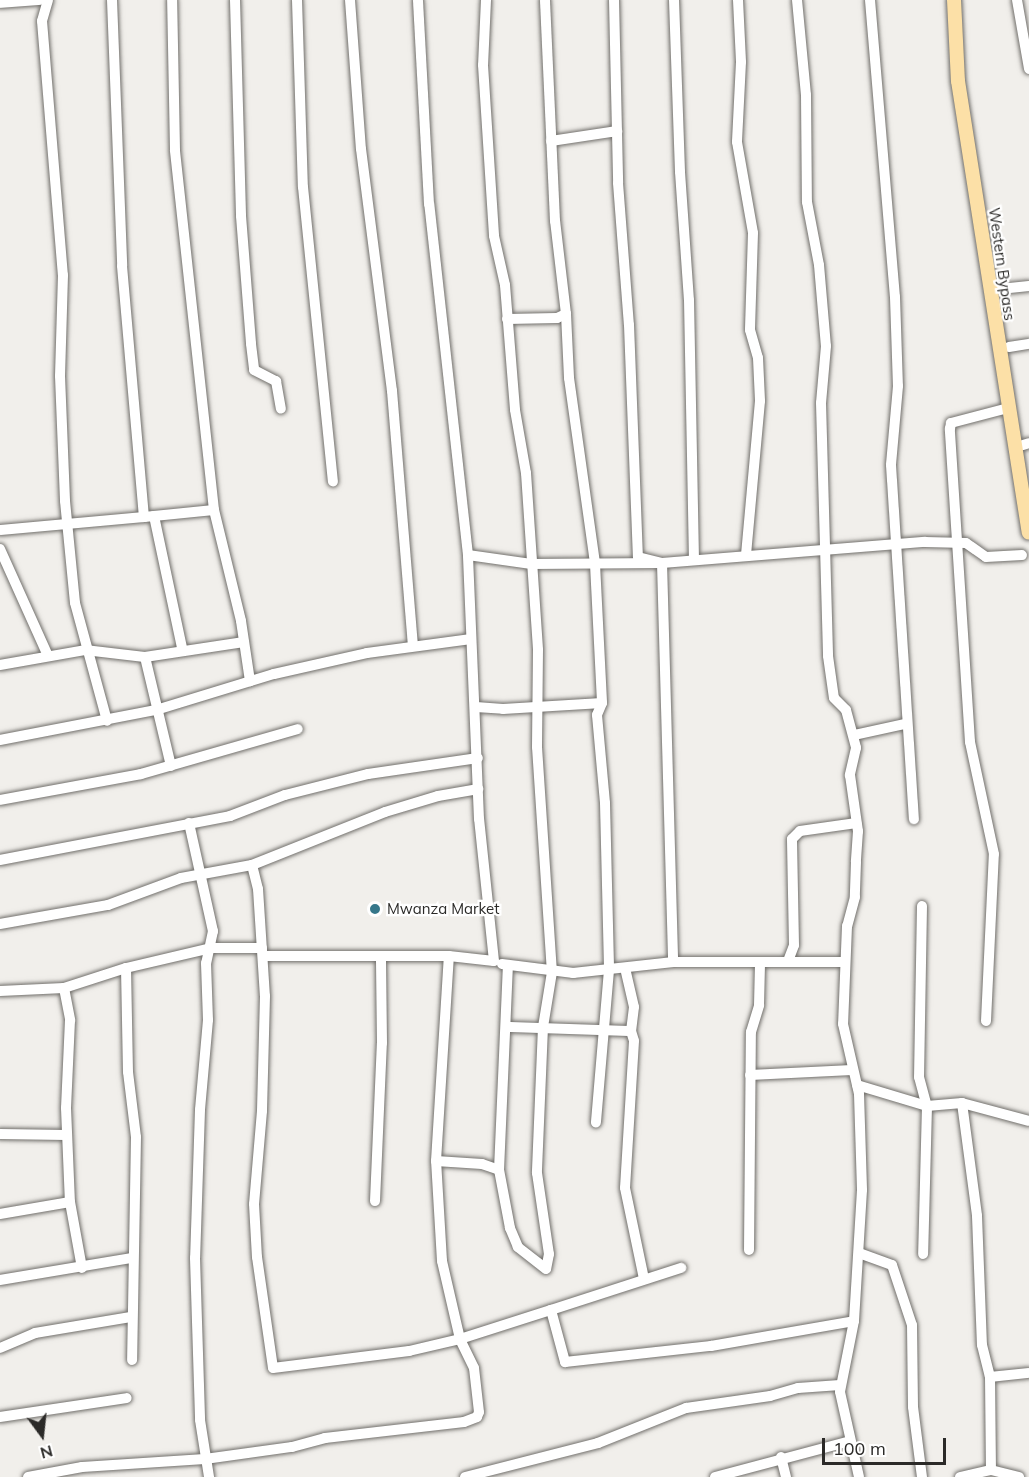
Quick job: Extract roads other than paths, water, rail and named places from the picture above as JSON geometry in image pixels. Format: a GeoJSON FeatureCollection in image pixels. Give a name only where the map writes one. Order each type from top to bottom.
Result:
{"type":"FeatureCollection","features":[{"type":"Feature","properties":{"kind":"main road","name":"Western Bypass"},"geometry":{"type":"LineString","coordinates":[[954,0],[958,81],[1029,532]]}},
{"type":"Feature","properties":{"kind":"street"},"geometry":{"type":"LineString","coordinates":[[0,3],[40,0]]}},
{"type":"Feature","properties":{"kind":"street"},"geometry":{"type":"LineString","coordinates":[[48,0],[42,21],[63,275],[60,376],[68,524],[75,603],[85,650],[107,721]]}},
{"type":"Feature","properties":{"kind":"street"},"geometry":{"type":"LineString","coordinates":[[112,0],[122,266],[149,517],[182,648]]}},
{"type":"Feature","properties":{"kind":"street"},"geometry":{"type":"LineString","coordinates":[[172,0],[175,150],[214,510],[244,642],[250,681]]}},
{"type":"Feature","properties":{"kind":"street"},"geometry":{"type":"LineString","coordinates":[[235,0],[241,216],[251,344],[254,370],[276,381],[281,409]]}},
{"type":"Feature","properties":{"kind":"street"},"geometry":{"type":"LineString","coordinates":[[297,0],[303,187],[333,481]]}},
{"type":"Feature","properties":{"kind":"street"},"geometry":{"type":"LineString","coordinates":[[350,0],[361,149],[392,391],[413,645]]}},
{"type":"Feature","properties":{"kind":"street"},"geometry":{"type":"LineString","coordinates":[[418,0],[430,215],[468,555],[478,789],[494,961]]}},
{"type":"Feature","properties":{"kind":"street"},"geometry":{"type":"LineString","coordinates":[[486,0],[484,114],[494,236],[526,473],[538,650],[537,707],[552,972],[543,1027],[537,1173],[549,1254],[546,1269],[518,1247],[510,1228],[499,1170],[500,1102],[508,1027],[508,966]]}},
{"type":"Feature","properties":{"kind":"street"},"geometry":{"type":"LineString","coordinates":[[545,0],[558,254],[566,314],[569,378],[595,564],[602,703],[597,715],[605,803],[609,970],[596,1122]]}},
{"type":"Feature","properties":{"kind":"street"},"geometry":{"type":"LineString","coordinates":[[614,0],[617,131],[638,557],[662,563]]}},
{"type":"Feature","properties":{"kind":"street"},"geometry":{"type":"LineString","coordinates":[[674,0],[680,172],[689,300],[694,559]]}},
{"type":"Feature","properties":{"kind":"street"},"geometry":{"type":"LineString","coordinates":[[738,0],[741,62],[737,142],[753,233],[750,330],[758,358],[760,401],[746,555]]}},
{"type":"Feature","properties":{"kind":"street"},"geometry":{"type":"LineString","coordinates":[[797,0],[806,95],[807,202],[819,265],[826,345],[820,403],[825,615],[834,698],[846,710],[856,748],[850,775],[856,823],[855,897],[847,926],[843,1024],[857,1085],[862,1190],[854,1321],[840,1384],[859,1477]]}},
{"type":"Feature","properties":{"kind":"street"},"geometry":{"type":"LineString","coordinates":[[870,0],[895,297],[898,386],[891,465],[905,724],[914,819]]}},
{"type":"Feature","properties":{"kind":"street"},"geometry":{"type":"LineString","coordinates":[[1017,0],[1029,69]]}},
{"type":"Feature","properties":{"kind":"street"},"geometry":{"type":"LineString","coordinates":[[551,141],[617,131]]}},
{"type":"Feature","properties":{"kind":"street"},"geometry":{"type":"LineString","coordinates":[[1000,289],[1029,285]]}},
{"type":"Feature","properties":{"kind":"street"},"geometry":{"type":"LineString","coordinates":[[507,319],[557,318],[566,314]]}},
{"type":"Feature","properties":{"kind":"street"},"geometry":{"type":"LineString","coordinates":[[1009,347],[1029,344]]}},
{"type":"Feature","properties":{"kind":"street"},"geometry":{"type":"LineString","coordinates":[[986,1021],[994,854],[970,742],[951,423],[1008,408]]}},
{"type":"Feature","properties":{"kind":"street"},"geometry":{"type":"LineString","coordinates":[[0,530],[214,510]]}},
{"type":"Feature","properties":{"kind":"street"},"geometry":{"type":"LineString","coordinates":[[468,555],[531,564],[662,563],[823,547],[895,543],[959,543],[986,557],[1022,555]]}},
{"type":"Feature","properties":{"kind":"street"},"geometry":{"type":"LineString","coordinates":[[0,549],[48,656]]}},
{"type":"Feature","properties":{"kind":"street"},"geometry":{"type":"LineString","coordinates":[[662,563],[673,962]]}},
{"type":"Feature","properties":{"kind":"street"},"geometry":{"type":"LineString","coordinates":[[0,740],[156,710],[250,681],[413,645],[471,639]]}},
{"type":"Feature","properties":{"kind":"street"},"geometry":{"type":"LineString","coordinates":[[0,665],[85,650],[145,657],[182,648],[244,642]]}},
{"type":"Feature","properties":{"kind":"street"},"geometry":{"type":"LineString","coordinates":[[145,657],[171,766]]}},
{"type":"Feature","properties":{"kind":"street"},"geometry":{"type":"LineString","coordinates":[[476,707],[537,707],[602,703]]}},
{"type":"Feature","properties":{"kind":"street"},"geometry":{"type":"LineString","coordinates":[[854,735],[905,724]]}},
{"type":"Feature","properties":{"kind":"street"},"geometry":{"type":"LineString","coordinates":[[0,800],[171,766],[298,729]]}},
{"type":"Feature","properties":{"kind":"street"},"geometry":{"type":"LineString","coordinates":[[0,860],[230,816],[315,786],[478,758]]}},
{"type":"Feature","properties":{"kind":"street"},"geometry":{"type":"LineString","coordinates":[[0,924],[108,905],[181,878],[252,865],[385,812],[438,796],[478,789]]}},
{"type":"Feature","properties":{"kind":"street"},"geometry":{"type":"LineString","coordinates":[[189,823],[213,931],[206,963],[208,1020],[200,1110],[195,1258],[200,1420],[209,1477]]}},
{"type":"Feature","properties":{"kind":"street"},"geometry":{"type":"LineString","coordinates":[[788,962],[794,945],[792,839],[800,831],[856,823]]}},
{"type":"Feature","properties":{"kind":"street"},"geometry":{"type":"LineString","coordinates":[[252,865],[263,952],[262,1111],[254,1203],[270,1366],[301,1366],[409,1351],[460,1339],[681,1268]]}},
{"type":"Feature","properties":{"kind":"street"},"geometry":{"type":"LineString","coordinates":[[922,906],[919,1077],[927,1106],[923,1254]]}},
{"type":"Feature","properties":{"kind":"street"},"geometry":{"type":"LineString","coordinates":[[0,991],[64,988],[126,968],[211,948],[381,956],[449,956],[494,961],[508,966],[552,972],[609,970],[673,962],[845,962]]}},
{"type":"Feature","properties":{"kind":"street"},"geometry":{"type":"LineString","coordinates":[[375,1201],[382,1043],[381,956]]}},
{"type":"Feature","properties":{"kind":"street"},"geometry":{"type":"LineString","coordinates":[[28,1477],[82,1467],[206,1459],[477,1417],[474,1368],[460,1339],[442,1262],[436,1161],[449,956]]}},
{"type":"Feature","properties":{"kind":"street"},"geometry":{"type":"LineString","coordinates":[[749,1250],[751,1032],[759,1005],[760,963]]}},
{"type":"Feature","properties":{"kind":"street"},"geometry":{"type":"LineString","coordinates":[[126,968],[128,1072],[136,1137],[132,1258],[132,1360]]}},
{"type":"Feature","properties":{"kind":"street"},"geometry":{"type":"LineString","coordinates":[[625,968],[634,1007],[631,1031],[634,1041],[625,1188],[644,1279]]}},
{"type":"Feature","properties":{"kind":"street"},"geometry":{"type":"LineString","coordinates":[[64,988],[70,1020],[66,1135],[69,1202],[82,1268]]}},
{"type":"Feature","properties":{"kind":"street"},"geometry":{"type":"LineString","coordinates":[[508,1027],[605,1027],[631,1031]]}},
{"type":"Feature","properties":{"kind":"street"},"geometry":{"type":"LineString","coordinates":[[750,1075],[852,1070]]}},
{"type":"Feature","properties":{"kind":"street"},"geometry":{"type":"LineString","coordinates":[[857,1085],[927,1106],[962,1103],[1029,1121]]}},
{"type":"Feature","properties":{"kind":"street"},"geometry":{"type":"LineString","coordinates":[[962,1103],[976,1216],[982,1345],[990,1377],[990,1470]]}},
{"type":"Feature","properties":{"kind":"street"},"geometry":{"type":"LineString","coordinates":[[0,1134],[66,1135]]}},
{"type":"Feature","properties":{"kind":"street"},"geometry":{"type":"LineString","coordinates":[[436,1161],[482,1164],[499,1170]]}},
{"type":"Feature","properties":{"kind":"street"},"geometry":{"type":"LineString","coordinates":[[0,1214],[69,1202]]}},
{"type":"Feature","properties":{"kind":"street"},"geometry":{"type":"LineString","coordinates":[[859,1253],[892,1265],[912,1325],[913,1407],[922,1477]]}},
{"type":"Feature","properties":{"kind":"street"},"geometry":{"type":"LineString","coordinates":[[0,1280],[132,1258]]}},
{"type":"Feature","properties":{"kind":"street"},"geometry":{"type":"LineString","coordinates":[[551,1310],[565,1362],[711,1346],[854,1321]]}},
{"type":"Feature","properties":{"kind":"street"},"geometry":{"type":"LineString","coordinates":[[0,1348],[35,1333],[131,1317]]}},
{"type":"Feature","properties":{"kind":"street"},"geometry":{"type":"LineString","coordinates":[[990,1377],[1029,1373]]}},
{"type":"Feature","properties":{"kind":"street"},"geometry":{"type":"LineString","coordinates":[[465,1477],[598,1443],[686,1408],[770,1396],[798,1388],[840,1384]]}},
{"type":"Feature","properties":{"kind":"street"},"geometry":{"type":"LineString","coordinates":[[0,1417],[127,1398]]}},
{"type":"Feature","properties":{"kind":"street"},"geometry":{"type":"LineString","coordinates":[[715,1477],[781,1457],[850,1440]]}},
{"type":"Feature","properties":{"kind":"street"},"geometry":{"type":"LineString","coordinates":[[781,1457],[786,1477]]}},
{"type":"Feature","properties":{"kind":"street"},"geometry":{"type":"LineString","coordinates":[[960,1477],[990,1470],[1019,1477]]}},
{"type":"Feature","properties":{"kind":"place","name":"Mwanza Market"},"geometry":{"type":"Point","coordinates":[375,909]}}]}
